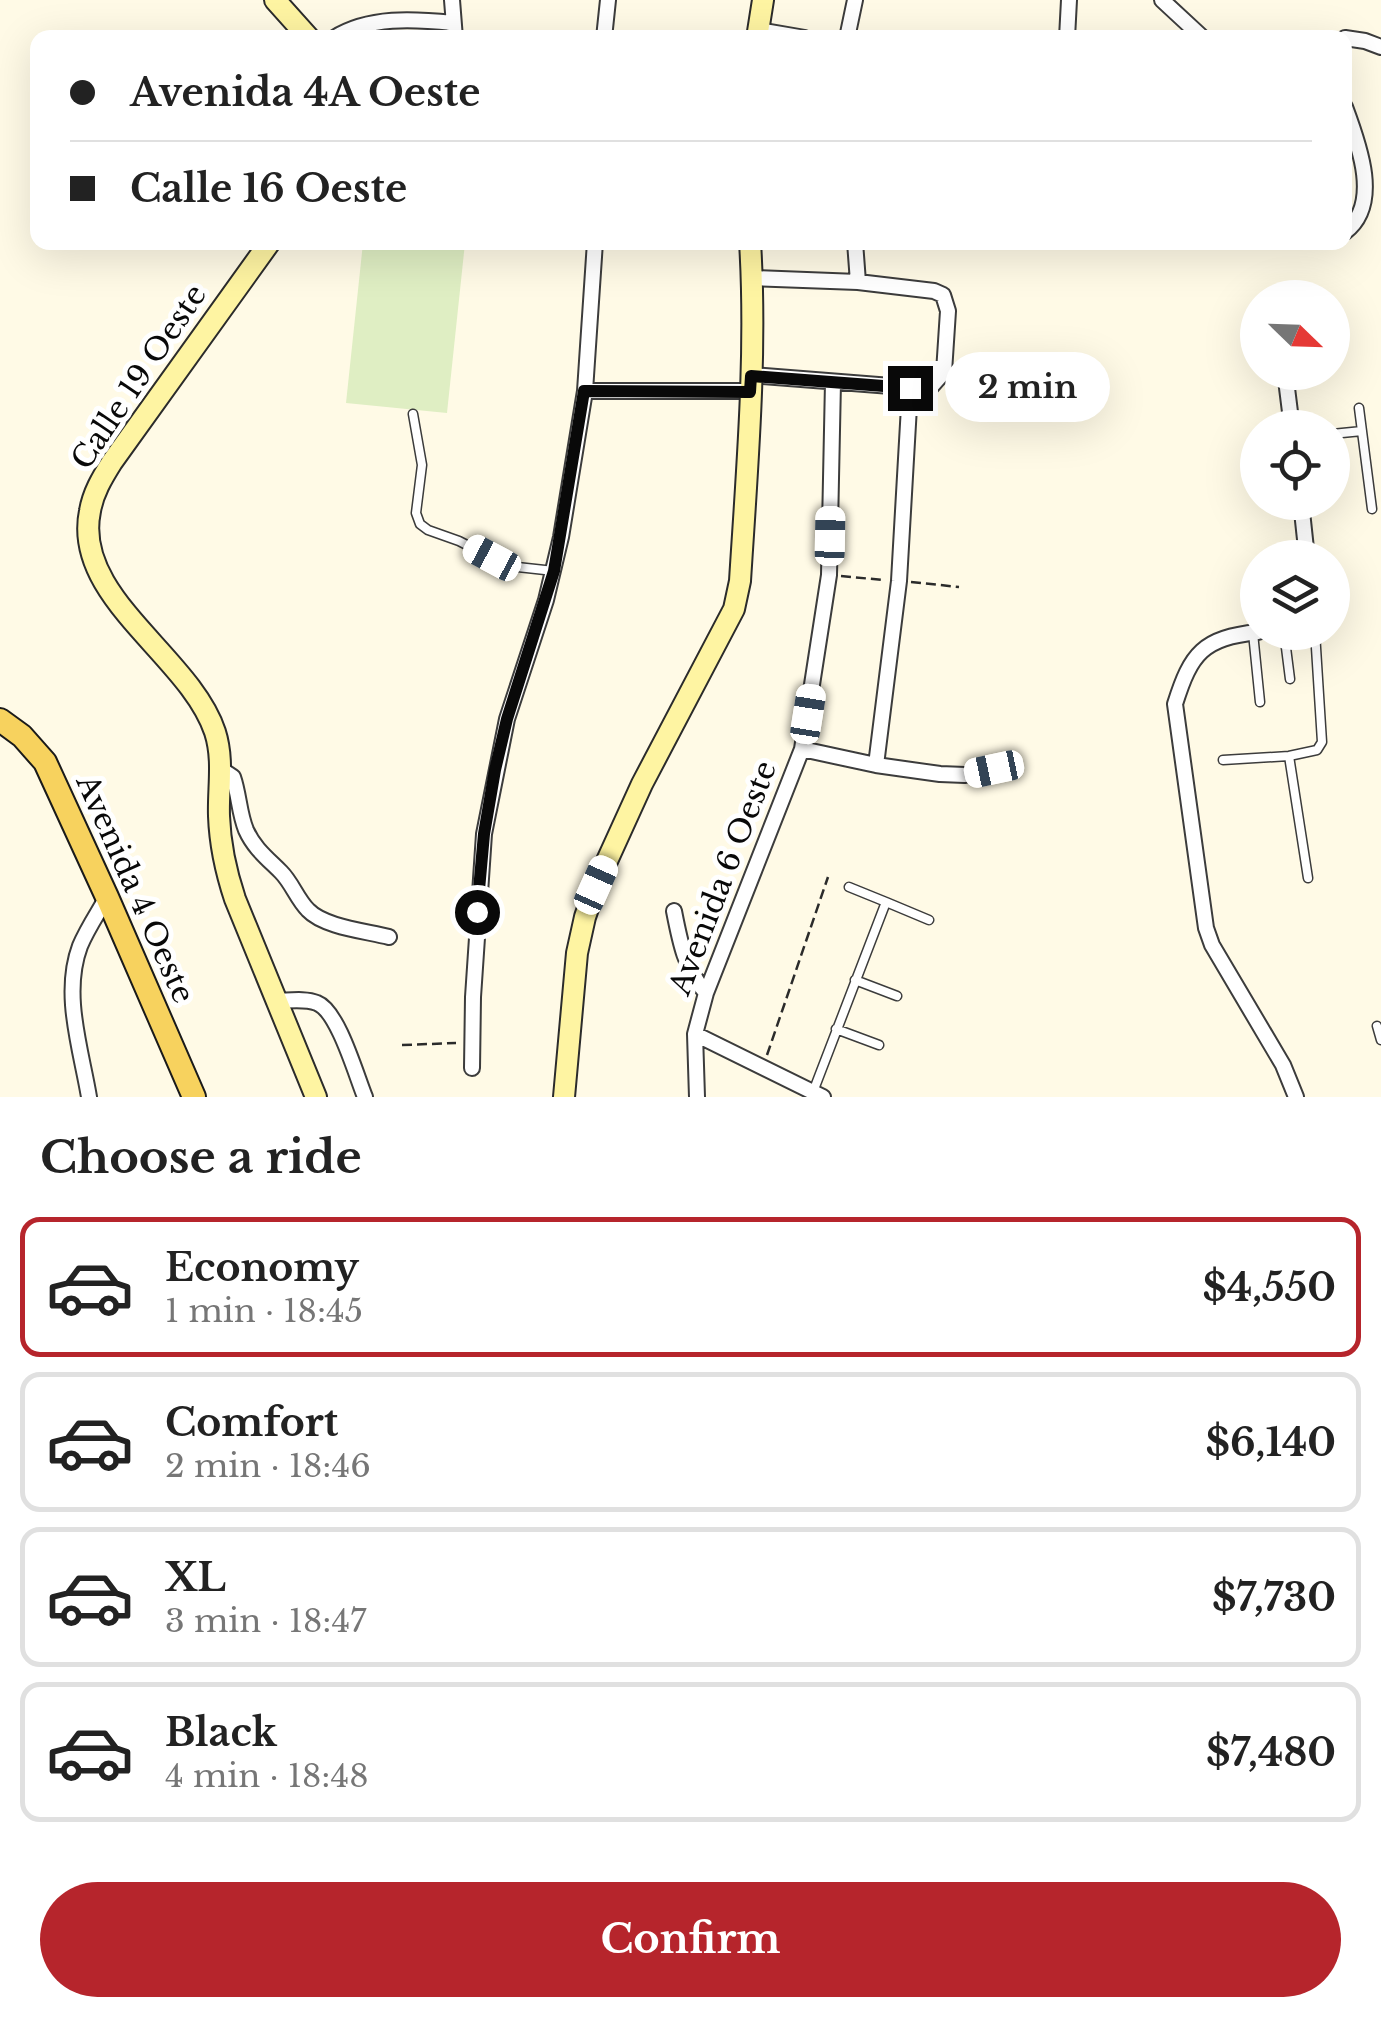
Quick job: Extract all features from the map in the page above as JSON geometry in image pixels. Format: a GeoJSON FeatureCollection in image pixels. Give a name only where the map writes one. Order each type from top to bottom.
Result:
{"type":"FeatureCollection","features":[{"type":"Feature","properties":{"kind":"main road","name":"Avenida 4 Oeste"},"geometry":{"type":"LineString","coordinates":[[0,720],[22,736],[45,762],[194,1097]]}},
{"type":"Feature","properties":{"kind":"street"},"geometry":{"type":"LineString","coordinates":[[275,0],[303,30]]}},
{"type":"Feature","properties":{"kind":"street"},"geometry":{"type":"LineString","coordinates":[[350,30],[379,22],[416,19],[454,30],[452,0]]}},
{"type":"Feature","properties":{"kind":"street"},"geometry":{"type":"LineString","coordinates":[[605,30],[608,0]]}},
{"type":"Feature","properties":{"kind":"street"},"geometry":{"type":"LineString","coordinates":[[759,30],[763,0]]}},
{"type":"Feature","properties":{"kind":"street"},"geometry":{"type":"LineString","coordinates":[[849,30],[855,0]]}},
{"type":"Feature","properties":{"kind":"street"},"geometry":{"type":"LineString","coordinates":[[1067,30],[1069,0]]}},
{"type":"Feature","properties":{"kind":"street"},"geometry":{"type":"LineString","coordinates":[[1162,0],[1194,30]]}},
{"type":"Feature","properties":{"kind":"street"},"geometry":{"type":"LineString","coordinates":[[1352,39],[1381,46]]}},
{"type":"Feature","properties":{"kind":"street"},"geometry":{"type":"LineString","coordinates":[[1352,125],[1373,180],[1370,205],[1359,224],[1352,228]]}},
{"type":"Feature","properties":{"kind":"street","name":"Calle 19 Oeste"},"geometry":{"type":"LineString","coordinates":[[264,250],[112,462],[94,495],[88,524],[89,548],[108,588],[191,687],[210,718],[218,740],[221,769],[219,815],[225,867],[316,1097]]}},
{"type":"Feature","properties":{"kind":"street"},"geometry":{"type":"LineString","coordinates":[[472,1068],[484,834],[507,719],[554,571],[584,391],[594,250]]}},
{"type":"Feature","properties":{"kind":"street"},"geometry":{"type":"LineString","coordinates":[[564,1097],[578,952],[596,885],[642,784],[734,609],[742,564],[750,383],[750,250]]}},
{"type":"Feature","properties":{"kind":"street"},"geometry":{"type":"LineString","coordinates":[[856,250],[858,282]]}},
{"type":"Feature","properties":{"kind":"street"},"geometry":{"type":"LineString","coordinates":[[584,391],[834,382],[929,390],[944,372],[948,311],[943,295],[934,290],[752,278]]}},
{"type":"Feature","properties":{"kind":"street","name":"Avenida 6 Oeste"},"geometry":{"type":"LineString","coordinates":[[697,1097],[696,1034],[706,993],[802,749],[829,575],[834,382]]}},
{"type":"Feature","properties":{"kind":"street"},"geometry":{"type":"LineString","coordinates":[[876,765],[899,581],[910,388]]}},
{"type":"Feature","properties":{"kind":"street"},"geometry":{"type":"LineString","coordinates":[[1240,634],[1204,648],[1185,672],[1175,704],[1206,928],[1212,945],[1283,1065],[1296,1097]]}},
{"type":"Feature","properties":{"kind":"street"},"geometry":{"type":"LineString","coordinates":[[802,749],[940,774],[965,775],[994,769]]}},
{"type":"Feature","properties":{"kind":"street"},"geometry":{"type":"LineString","coordinates":[[221,769],[232,777],[251,839],[288,880],[305,908],[328,922],[389,936]]}},
{"type":"Feature","properties":{"kind":"street"},"geometry":{"type":"LineString","coordinates":[[89,1097],[72,1001],[73,976],[79,948],[107,896]]}},
{"type":"Feature","properties":{"kind":"street"},"geometry":{"type":"LineString","coordinates":[[674,911],[686,964],[706,993]]}},
{"type":"Feature","properties":{"kind":"street"},"geometry":{"type":"LineString","coordinates":[[275,1000],[318,1003],[326,1009],[365,1097]]}},
{"type":"Feature","properties":{"kind":"street"},"geometry":{"type":"LineString","coordinates":[[696,1034],[818,1094]]}},
{"type":"Feature","properties":{"kind":"lane"},"geometry":{"type":"LineString","coordinates":[[1359,408],[1372,509]]}},
{"type":"Feature","properties":{"kind":"lane"},"geometry":{"type":"LineString","coordinates":[[413,414],[422,465],[416,513],[420,524],[508,566],[554,571]]}},
{"type":"Feature","properties":{"kind":"lane"},"geometry":{"type":"LineString","coordinates":[[1350,432],[1362,431]]}},
{"type":"Feature","properties":{"kind":"lane"},"geometry":{"type":"LineString","coordinates":[[1256,650],[1260,702]]}},
{"type":"Feature","properties":{"kind":"lane"},"geometry":{"type":"LineString","coordinates":[[1286,650],[1290,680]]}},
{"type":"Feature","properties":{"kind":"lane"},"geometry":{"type":"LineString","coordinates":[[1224,760],[1317,750],[1322,742],[1317,650]]}},
{"type":"Feature","properties":{"kind":"lane"},"geometry":{"type":"LineString","coordinates":[[1289,756],[1308,878]]}},
{"type":"Feature","properties":{"kind":"lane"},"geometry":{"type":"LineString","coordinates":[[849,887],[930,920]]}},
{"type":"Feature","properties":{"kind":"lane"},"geometry":{"type":"LineString","coordinates":[[818,1094],[836,1029],[886,902]]}},
{"type":"Feature","properties":{"kind":"lane"},"geometry":{"type":"LineString","coordinates":[[856,980],[897,996]]}},
{"type":"Feature","properties":{"kind":"lane"},"geometry":{"type":"LineString","coordinates":[[1377,1026],[1381,1040]]}},
{"type":"Feature","properties":{"kind":"lane"},"geometry":{"type":"LineString","coordinates":[[836,1029],[879,1046]]}},
{"type":"Feature","properties":{"kind":"path"},"geometry":{"type":"LineString","coordinates":[[765,1067],[770,1042],[828,877]]}},
{"type":"Feature","properties":{"kind":"path"},"geometry":{"type":"LineString","coordinates":[[402,1044],[472,1042]]}},
{"type":"Feature","properties":{"kind":"green space"},"geometry":{"type":"Polygon","coordinates":[[[362,250],[464,250],[447,413],[346,403],[362,250]]]}},
{"type":"Feature","properties":{"kind":"route"},"geometry":{"type":"LineString","coordinates":[[477,912],[495,770],[554,571],[584,391],[750,392],[751,376],[910,388]]}}]}
